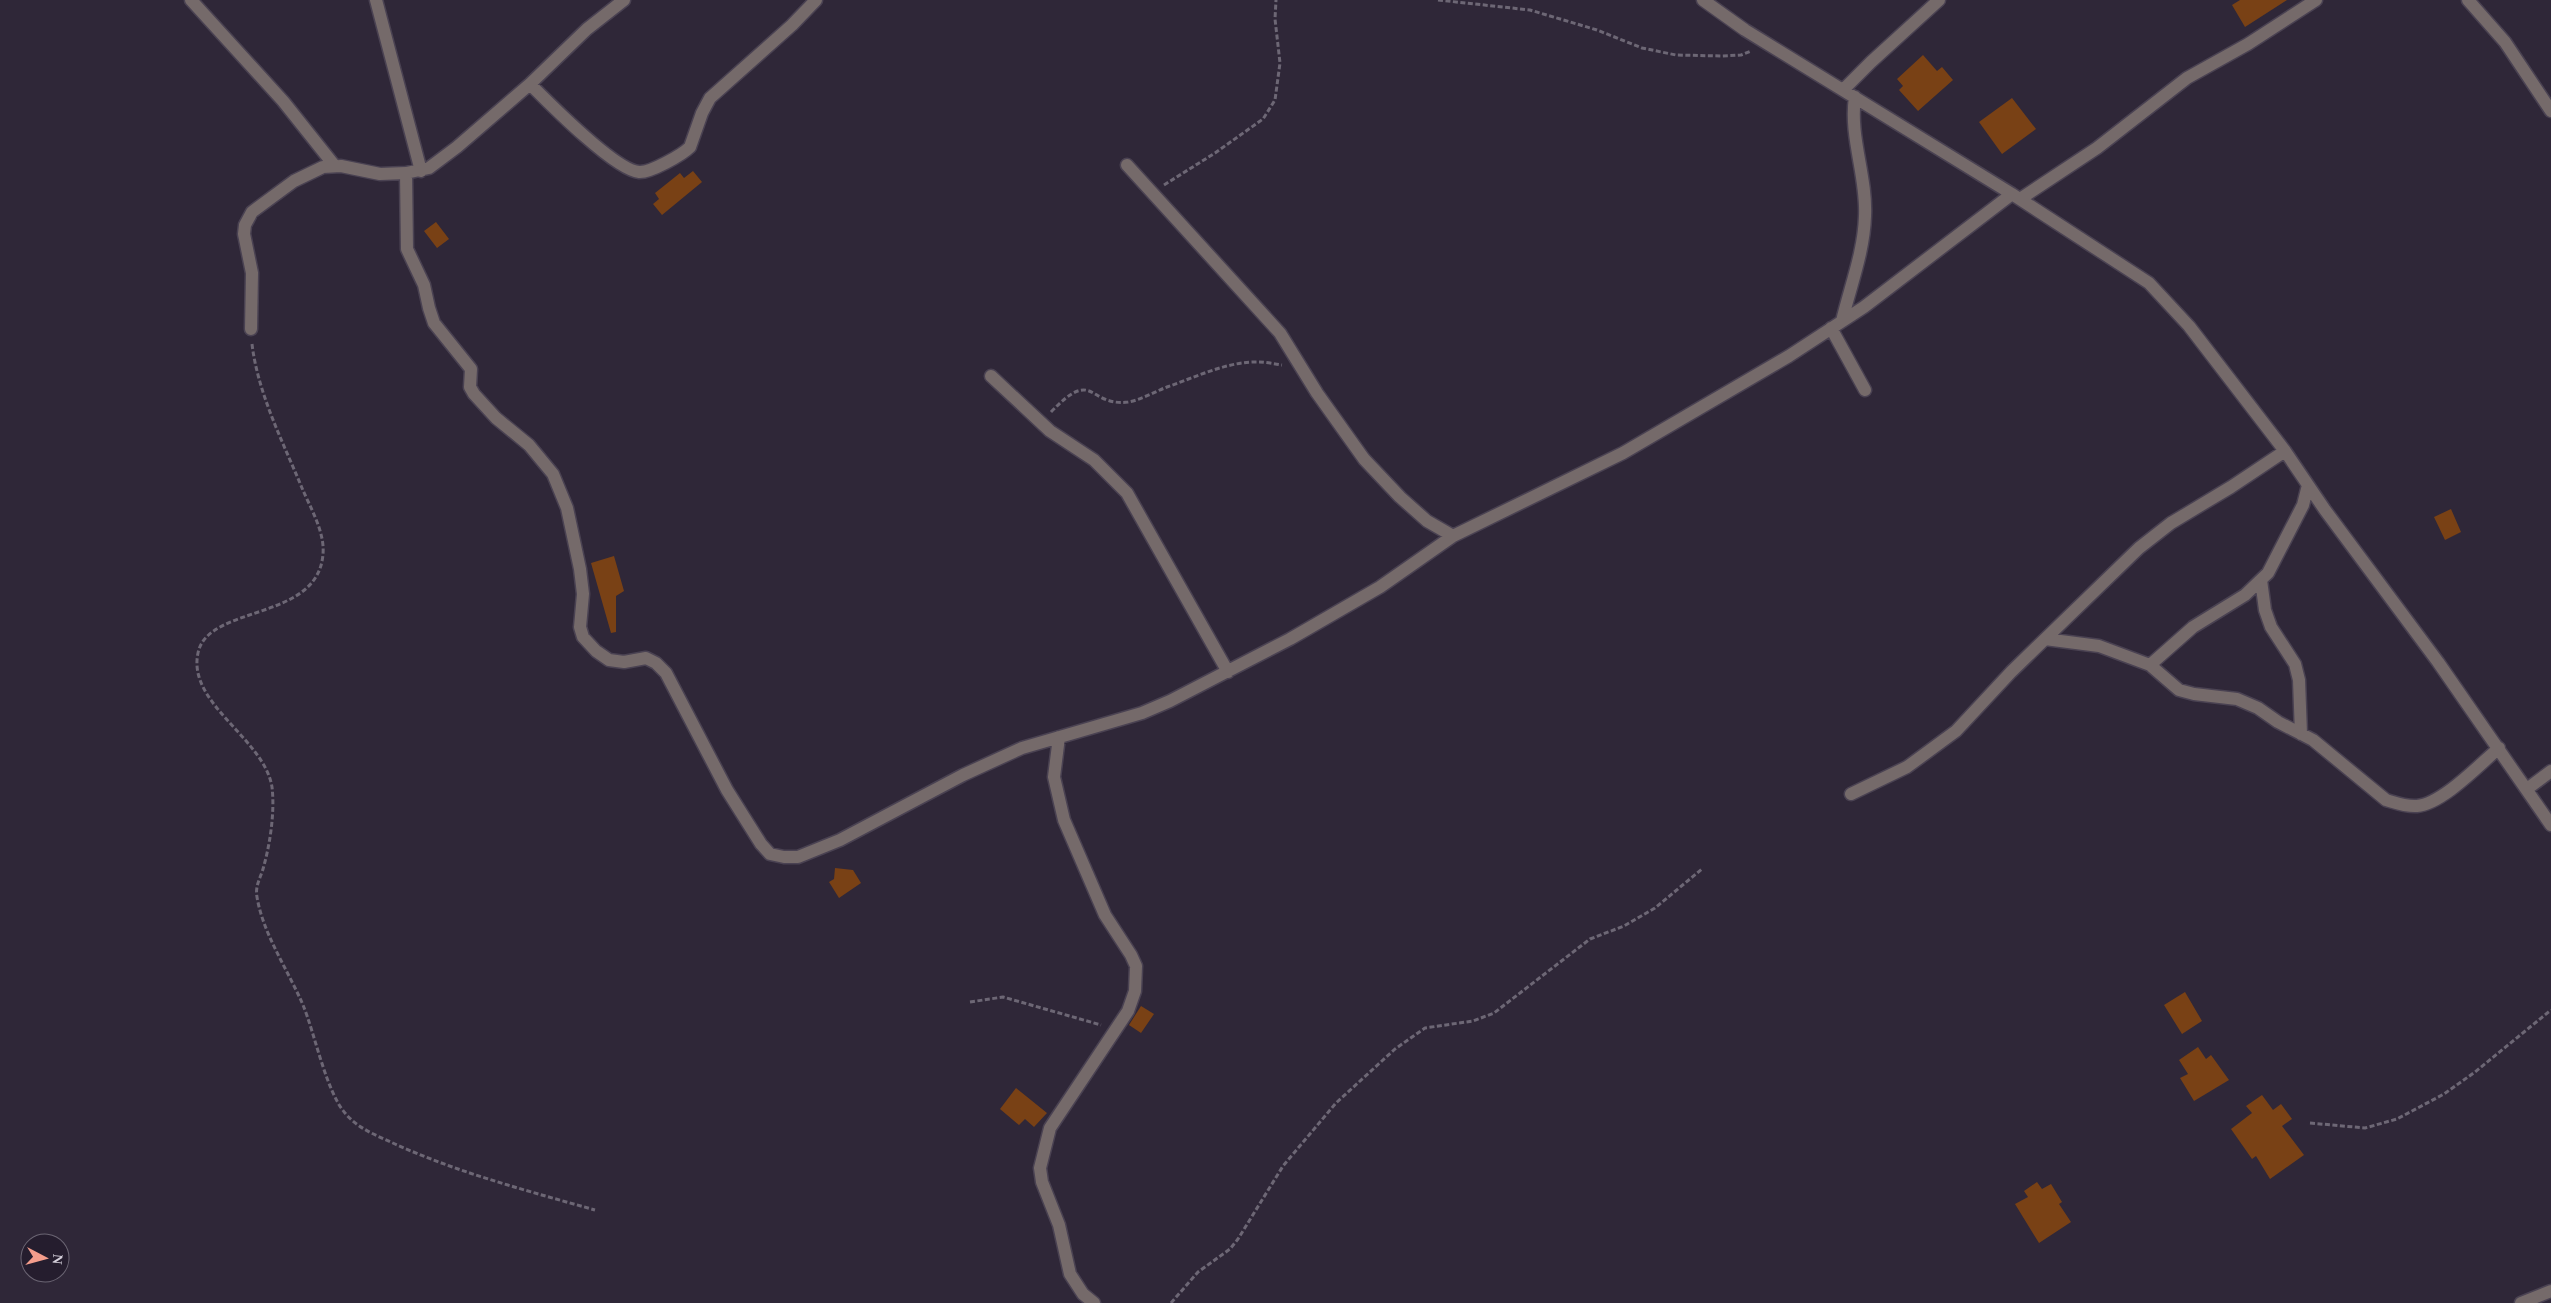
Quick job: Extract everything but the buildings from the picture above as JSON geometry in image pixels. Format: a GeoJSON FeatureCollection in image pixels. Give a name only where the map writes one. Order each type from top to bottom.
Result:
{"type":"FeatureCollection","features":[{"type":"Feature","properties":{"kind":"street"},"geometry":{"type":"LineString","coordinates":[[191,0],[284,100],[334,166]]}},
{"type":"Feature","properties":{"kind":"street"},"geometry":{"type":"LineString","coordinates":[[376,0],[421,171]]}},
{"type":"Feature","properties":{"kind":"street"},"geometry":{"type":"LineString","coordinates":[[251,328],[252,273],[244,234],[248,217],[257,207],[313,170],[334,166],[371,174],[406,173],[421,171],[436,164],[530,84],[587,29],[624,0]]}},
{"type":"Feature","properties":{"kind":"street"},"geometry":{"type":"LineString","coordinates":[[530,84],[576,128],[613,158],[630,169],[648,172],[690,148],[702,113],[710,98],[792,25],[816,0]]}},
{"type":"Feature","properties":{"kind":"street"},"geometry":{"type":"LineString","coordinates":[[1703,0],[1762,40],[2016,197],[2148,283],[2189,326],[2285,451],[2499,748],[2551,825]]}},
{"type":"Feature","properties":{"kind":"street"},"geometry":{"type":"LineString","coordinates":[[1844,90],[1876,56],[1939,0]]}},
{"type":"Feature","properties":{"kind":"street"},"geometry":{"type":"LineString","coordinates":[[406,173],[407,249],[424,284],[431,315],[471,368],[470,387],[474,394],[543,460],[553,474],[567,508],[583,584],[580,622],[583,637],[596,651],[609,660],[624,662],[646,658],[656,662],[666,673],[727,790],[760,844],[770,854],[798,857],[822,848],[963,774],[1022,748],[1142,713],[1228,672],[1380,587],[1453,536],[1623,453],[1738,388],[1836,325],[2016,197],[2097,148],[2187,78],[2248,44],[2316,0]]}},
{"type":"Feature","properties":{"kind":"street"},"geometry":{"type":"LineString","coordinates":[[2468,0],[2505,42],[2551,111]]}},
{"type":"Feature","properties":{"kind":"street"},"geometry":{"type":"LineString","coordinates":[[1855,98],[1853,129],[1864,182],[1865,216],[1862,248],[1836,325],[1865,390]]}},
{"type":"Feature","properties":{"kind":"street"},"geometry":{"type":"LineString","coordinates":[[1127,165],[1280,333],[1300,366],[1364,459],[1400,497],[1427,521],[1453,536]]}},
{"type":"Feature","properties":{"kind":"street"},"geometry":{"type":"LineString","coordinates":[[991,376],[1041,423],[1094,460],[1127,493],[1228,672]]}},
{"type":"Feature","properties":{"kind":"street"},"geometry":{"type":"LineString","coordinates":[[1851,794],[1907,767],[1956,731],[2045,639],[2139,548],[2171,523],[2231,487],[2285,451]]}},
{"type":"Feature","properties":{"kind":"street"},"geometry":{"type":"LineString","coordinates":[[2150,665],[2193,627],[2217,610],[2245,595],[2268,573],[2303,505],[2308,485]]}},
{"type":"Feature","properties":{"kind":"street"},"geometry":{"type":"LineString","coordinates":[[2261,580],[2268,618],[2295,664],[2299,680],[2301,734]]}},
{"type":"Feature","properties":{"kind":"street"},"geometry":{"type":"LineString","coordinates":[[2045,639],[2099,646],[2150,665],[2179,690],[2194,694],[2237,699],[2258,708],[2333,755],[2386,800],[2417,806],[2431,801],[2449,790],[2499,748]]}},
{"type":"Feature","properties":{"kind":"street"},"geometry":{"type":"LineString","coordinates":[[1059,737],[1054,777],[1064,820],[1106,915],[1132,955],[1136,966],[1135,991],[1128,1011],[1062,1107],[1050,1128],[1040,1168],[1042,1182],[1059,1226],[1070,1274],[1083,1294],[1094,1303]]}},
{"type":"Feature","properties":{"kind":"street"},"geometry":{"type":"LineString","coordinates":[[2527,789],[2551,771]]}},
{"type":"Feature","properties":{"kind":"street"},"geometry":{"type":"LineString","coordinates":[[2521,1303],[2551,1291]]}},
{"type":"Feature","properties":{"kind":"path"},"geometry":{"type":"LineString","coordinates":[[1153,192],[1239,136],[1263,118],[1274,100],[1280,63],[1275,19],[1276,0]]}},
{"type":"Feature","properties":{"kind":"path"},"geometry":{"type":"LineString","coordinates":[[1438,0],[1530,10],[1597,30],[1642,48],[1676,55],[1741,55],[1754,49],[1762,40]]}},
{"type":"Feature","properties":{"kind":"path"},"geometry":{"type":"LineString","coordinates":[[251,328],[254,361],[266,400],[318,526],[324,550],[321,569],[309,587],[280,605],[233,621],[208,635],[201,643],[198,653],[196,666],[201,683],[213,702],[259,756],[272,786],[271,820],[265,861],[257,884],[257,896],[263,916],[309,1020],[337,1099],[344,1112],[354,1122],[368,1132],[415,1153],[493,1181],[595,1210]]}},
{"type":"Feature","properties":{"kind":"path"},"geometry":{"type":"LineString","coordinates":[[1041,423],[1075,391],[1088,390],[1116,401],[1135,401],[1169,386],[1239,363],[1259,362],[1300,366]]}},
{"type":"Feature","properties":{"kind":"path"},"geometry":{"type":"LineString","coordinates":[[1171,1303],[1198,1272],[1230,1249],[1282,1166],[1336,1103],[1395,1049],[1425,1028],[1473,1021],[1494,1013],[1590,939],[1624,926],[1655,908],[1702,869]]}},
{"type":"Feature","properties":{"kind":"path"},"geometry":{"type":"LineString","coordinates":[[970,1002],[1003,997],[1076,1016],[1116,1029]]}},
{"type":"Feature","properties":{"kind":"path"},"geometry":{"type":"LineString","coordinates":[[2310,1123],[2365,1128],[2404,1116],[2444,1094],[2475,1072],[2551,1010]]}}]}
